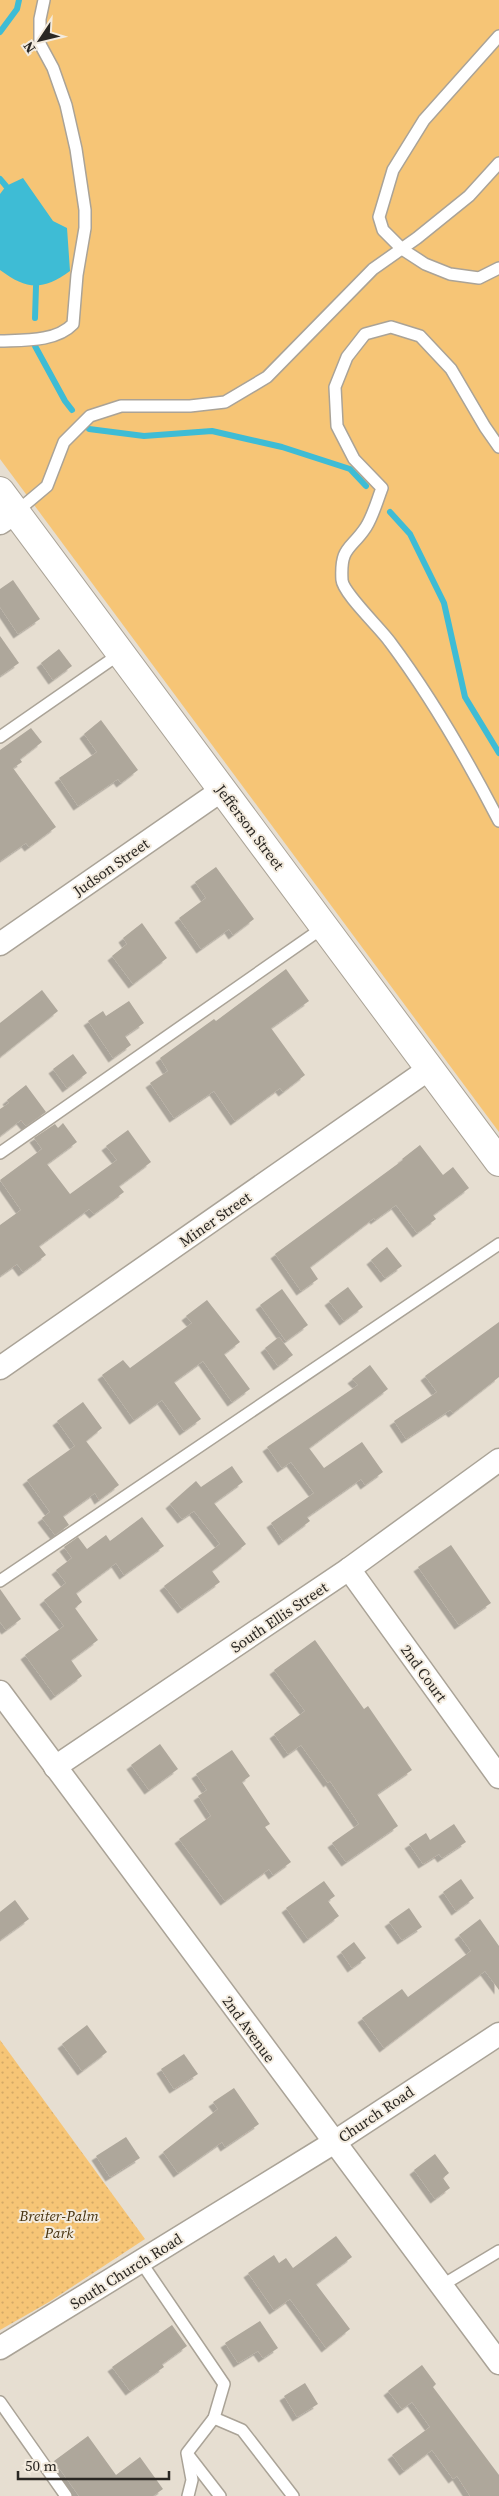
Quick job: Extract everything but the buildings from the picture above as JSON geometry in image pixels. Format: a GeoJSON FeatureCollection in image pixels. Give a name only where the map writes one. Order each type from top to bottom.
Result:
{"type":"FeatureCollection","features":[{"type":"Feature","properties":{"kind":"street","name":"Jefferson Street"},"geometry":{"type":"LineString","coordinates":[[5,509],[121,654],[499,1162]]}},
{"type":"Feature","properties":{"kind":"street","name":"Judson Street"},"geometry":{"type":"LineString","coordinates":[[0,944],[222,790]]}},
{"type":"Feature","properties":{"kind":"street","name":"Miner Street"},"geometry":{"type":"LineString","coordinates":[[0,1368],[429,1069]]}},
{"type":"Feature","properties":{"kind":"street","name":"South Ellis Street"},"geometry":{"type":"LineString","coordinates":[[55,1767],[349,1569],[499,1460]]}},
{"type":"Feature","properties":{"kind":"street","name":"2nd Court"},"geometry":{"type":"LineString","coordinates":[[349,1569],[499,1777]]}},
{"type":"Feature","properties":{"kind":"street","name":"2nd Avenue"},"geometry":{"type":"LineString","coordinates":[[0,1692],[333,2143],[499,2363]]}},
{"type":"Feature","properties":{"kind":"street","name":"Church Road"},"geometry":{"type":"LineString","coordinates":[[253,2193],[499,2034]]}},
{"type":"Feature","properties":{"kind":"street","name":"South Church Road"},"geometry":{"type":"LineString","coordinates":[[0,2348],[253,2193]]}},
{"type":"Feature","properties":{"kind":"lane"},"geometry":{"type":"LineString","coordinates":[[0,341],[34,339],[57,333],[73,324],[75,310],[77,279],[85,228],[85,210],[76,149],[66,105],[53,68],[40,44],[40,19],[44,0]]}},
{"type":"Feature","properties":{"kind":"lane"},"geometry":{"type":"LineString","coordinates":[[499,36],[424,120],[394,170],[379,217],[383,230],[402,249],[425,264],[450,274],[479,278],[499,268]]}},
{"type":"Feature","properties":{"kind":"lane"},"geometry":{"type":"LineString","coordinates":[[5,509],[47,486],[64,442],[90,416],[121,406],[190,406],[225,402],[267,377],[374,269],[469,196],[499,163]]}},
{"type":"Feature","properties":{"kind":"lane"},"geometry":{"type":"LineString","coordinates":[[499,447],[484,427],[451,369],[420,336],[391,327],[365,334],[347,357],[335,387],[337,426],[354,459],[382,488],[366,526],[344,553],[342,582],[358,606],[390,641],[417,682],[470,765],[499,821]]}},
{"type":"Feature","properties":{"kind":"lane"},"geometry":{"type":"LineString","coordinates":[[0,737],[121,654]]}},
{"type":"Feature","properties":{"kind":"lane"},"geometry":{"type":"LineString","coordinates":[[0,1153],[324,927]]}},
{"type":"Feature","properties":{"kind":"lane"},"geometry":{"type":"LineString","coordinates":[[0,1581],[499,1244]]}},
{"type":"Feature","properties":{"kind":"lane"},"geometry":{"type":"LineString","coordinates":[[441,2286],[499,2251]]}},
{"type":"Feature","properties":{"kind":"lane"},"geometry":{"type":"LineString","coordinates":[[141,2262],[224,2384],[214,2418],[187,2453],[192,2480],[188,2496]]}},
{"type":"Feature","properties":{"kind":"lane"},"geometry":{"type":"LineString","coordinates":[[0,2402],[66,2496]]}},
{"type":"Feature","properties":{"kind":"lane"},"geometry":{"type":"LineString","coordinates":[[214,2418],[242,2430],[293,2496]]}},
{"type":"Feature","properties":{"kind":"lane"},"geometry":{"type":"LineString","coordinates":[[187,2453],[220,2496]]}},
{"type":"Feature","properties":{"kind":"green space"},"geometry":{"type":"Polygon","coordinates":[[[0,0],[499,0],[499,1132],[0,459],[0,0]]]}},
{"type":"Feature","properties":{"kind":"green space","name":"Breiter-Palm Park"},"geometry":{"type":"Polygon","coordinates":[[[0,2040],[145,2239],[49,2302],[0,2330],[0,2040]]]}},
{"type":"Feature","properties":{"kind":"water"},"geometry":{"type":"Polygon","coordinates":[[[23,178],[53,221],[67,228],[70,271],[60,278],[43,285],[35,286],[18,281],[0,270],[0,194],[6,186],[23,178]]]}},
{"type":"Feature","properties":{"kind":"waterway"},"geometry":{"type":"LineString","coordinates":[[0,32],[17,9],[19,0]]}},
{"type":"Feature","properties":{"kind":"waterway"},"geometry":{"type":"LineString","coordinates":[[0,179],[6,186]]}},
{"type":"Feature","properties":{"kind":"waterway"},"geometry":{"type":"LineString","coordinates":[[35,318],[36,286]]}},
{"type":"Feature","properties":{"kind":"waterway"},"geometry":{"type":"LineString","coordinates":[[35,346],[65,401],[72,410]]}},
{"type":"Feature","properties":{"kind":"waterway"},"geometry":{"type":"LineString","coordinates":[[89,429],[144,436],[212,431],[282,447],[350,469],[366,486]]}},
{"type":"Feature","properties":{"kind":"waterway"},"geometry":{"type":"LineString","coordinates":[[390,512],[410,534],[444,603],[465,697],[499,753]]}}]}
